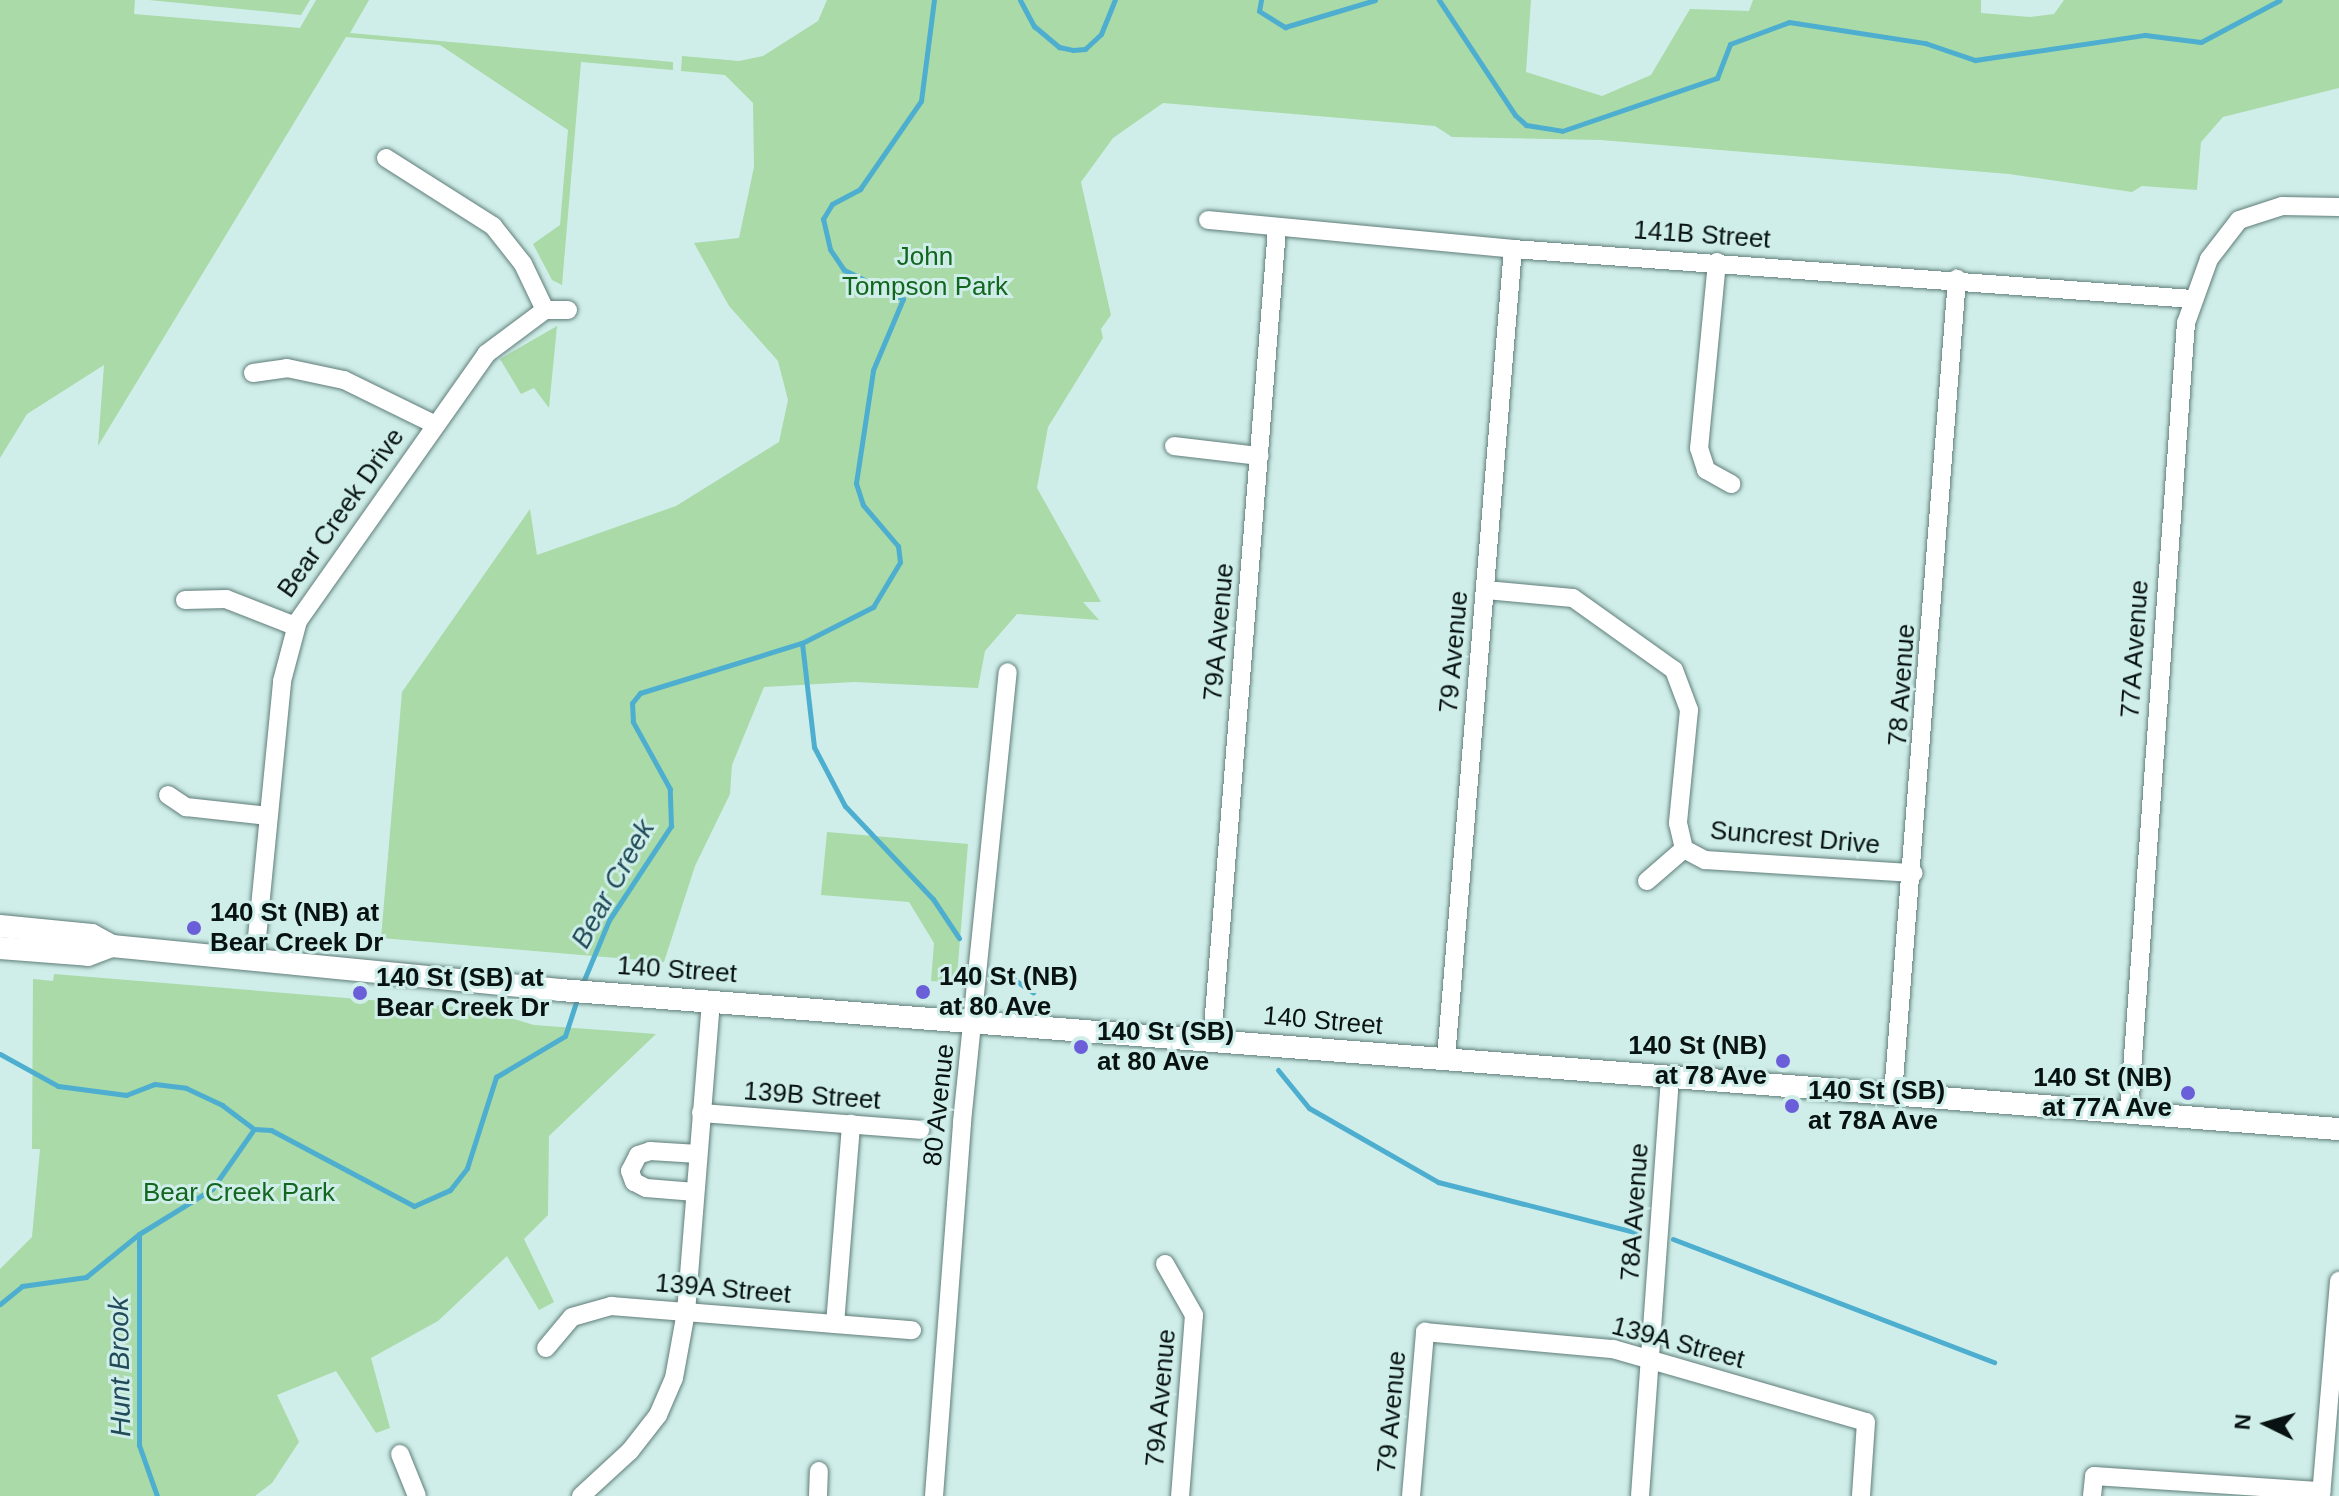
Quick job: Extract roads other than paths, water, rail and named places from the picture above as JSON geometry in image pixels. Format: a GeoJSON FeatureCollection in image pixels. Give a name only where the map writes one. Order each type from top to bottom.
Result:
{"type":"FeatureCollection","features":[{"type":"Feature","properties":{"kind":"main road","name":"140 Street"},"geometry":{"type":"LineString","coordinates":[[0,926],[92,935],[112,946],[605,994],[2339,1129]]}},
{"type":"Feature","properties":{"kind":"main road","name":"140 Street"},"geometry":{"type":"LineString","coordinates":[[0,948],[88,955],[112,946]]}},
{"type":"Feature","properties":{"kind":"street"},"geometry":{"type":"LineString","coordinates":[[386,158],[493,226],[523,264],[545,310],[568,310]]}},
{"type":"Feature","properties":{"kind":"street","name":"77A Avenue"},"geometry":{"type":"LineString","coordinates":[[2129,1112],[2186,323],[2193,299],[2222,238],[2253,212],[2295,205],[2339,207]]}},
{"type":"Feature","properties":{"kind":"street","name":"141B Street"},"geometry":{"type":"LineString","coordinates":[[1208,220],[1513,249],[1957,279],[2193,299]]}},
{"type":"Feature","properties":{"kind":"street","name":"79A Avenue"},"geometry":{"type":"LineString","coordinates":[[1212,1040],[1277,228]]}},
{"type":"Feature","properties":{"kind":"street","name":"79 Avenue"},"geometry":{"type":"LineString","coordinates":[[1446,1058],[1513,249]]}},
{"type":"Feature","properties":{"kind":"street"},"geometry":{"type":"LineString","coordinates":[[1717,262],[1699,448],[1706,470],[1731,484]]}},
{"type":"Feature","properties":{"kind":"street","name":"78 Avenue"},"geometry":{"type":"LineString","coordinates":[[1893,1094],[1914,873],[1957,279]]}},
{"type":"Feature","properties":{"kind":"street","name":"Bear Creek Drive"},"geometry":{"type":"LineString","coordinates":[[255,958],[282,681],[295,626],[486,354],[545,310]]}},
{"type":"Feature","properties":{"kind":"street"},"geometry":{"type":"LineString","coordinates":[[253,373],[287,368],[344,380],[434,424]]}},
{"type":"Feature","properties":{"kind":"street"},"geometry":{"type":"LineString","coordinates":[[1174,446],[1259,456]]}},
{"type":"Feature","properties":{"kind":"street","name":"Suncrest Drive"},"geometry":{"type":"LineString","coordinates":[[1486,590],[1573,598],[1674,670],[1689,710],[1678,823],[1684,849],[1705,860],[1914,873]]}},
{"type":"Feature","properties":{"kind":"street"},"geometry":{"type":"LineString","coordinates":[[185,600],[226,599],[295,626]]}},
{"type":"Feature","properties":{"kind":"street","name":"80 Avenue"},"geometry":{"type":"LineString","coordinates":[[934,1496],[973,1021],[1008,672]]}},
{"type":"Feature","properties":{"kind":"street"},"geometry":{"type":"LineString","coordinates":[[168,795],[186,807],[269,816]]}},
{"type":"Feature","properties":{"kind":"street"},"geometry":{"type":"LineString","coordinates":[[1647,881],[1684,849]]}},
{"type":"Feature","properties":{"kind":"street"},"geometry":{"type":"LineString","coordinates":[[581,1496],[630,1451],[658,1415],[674,1378],[686,1312],[711,1000]]}},
{"type":"Feature","properties":{"kind":"street","name":"78A Avenue"},"geometry":{"type":"LineString","coordinates":[[1640,1496],[1670,1076]]}},
{"type":"Feature","properties":{"kind":"street","name":"139B Street"},"geometry":{"type":"LineString","coordinates":[[701,1113],[920,1130]]}},
{"type":"Feature","properties":{"kind":"street"},"geometry":{"type":"LineString","coordinates":[[835,1324],[851,1124]]}},
{"type":"Feature","properties":{"kind":"street"},"geometry":{"type":"LineString","coordinates":[[695,1192],[646,1188],[634,1182],[630,1171],[638,1155],[650,1151],[698,1154]]}},
{"type":"Feature","properties":{"kind":"street","name":"79A Avenue"},"geometry":{"type":"LineString","coordinates":[[1165,1264],[1194,1315],[1180,1496]]}},
{"type":"Feature","properties":{"kind":"street"},"geometry":{"type":"LineString","coordinates":[[2092,1496],[2094,1476],[2322,1494],[2339,1281]]}},
{"type":"Feature","properties":{"kind":"street","name":"139A Street"},"geometry":{"type":"LineString","coordinates":[[546,1348],[572,1317],[611,1306],[912,1330]]}},
{"type":"Feature","properties":{"kind":"street","name":"79 Avenue"},"geometry":{"type":"LineString","coordinates":[[1411,1496],[1425,1332]]}},
{"type":"Feature","properties":{"kind":"street","name":"139A Street"},"geometry":{"type":"LineString","coordinates":[[1425,1332],[1613,1349],[1866,1422],[1861,1496]]}},
{"type":"Feature","properties":{"kind":"street"},"geometry":{"type":"LineString","coordinates":[[400,1454],[417,1496]]}},
{"type":"Feature","properties":{"kind":"street"},"geometry":{"type":"LineString","coordinates":[[818,1496],[819,1471]]}},
{"type":"Feature","properties":{"kind":"waterway","name":"Bear Creek"},"geometry":{"type":"LineString","coordinates":[[581,987],[609,920],[671,826],[670,789],[633,722],[632,703],[640,693],[802,643],[873,607],[900,562],[898,546],[863,505],[856,483],[873,370],[903,299],[844,270],[830,249],[823,219],[832,204],[860,189],[921,101],[934,0]]}},
{"type":"Feature","properties":{"kind":"waterway","name":"Bear Creek"},"geometry":{"type":"LineString","coordinates":[[1020,0],[1034,26],[1059,47],[1073,50],[1085,49],[1101,34],[1115,0]]}},
{"type":"Feature","properties":{"kind":"waterway","name":"Bear Creek"},"geometry":{"type":"LineString","coordinates":[[1261,0],[1259,11],[1285,27],[1375,0]]}},
{"type":"Feature","properties":{"kind":"waterway"},"geometry":{"type":"LineString","coordinates":[[1439,0],[1515,115],[1526,125],[1562,131],[1717,78],[1730,44],[1789,22],[1925,43],[1975,60],[2145,35],[2201,42],[2280,0]]}},
{"type":"Feature","properties":{"kind":"waterway"},"geometry":{"type":"LineString","coordinates":[[802,643],[814,747],[845,806],[933,899],[959,938]]}},
{"type":"Feature","properties":{"kind":"waterway"},"geometry":{"type":"LineString","coordinates":[[1000,970],[1033,992]]}},
{"type":"Feature","properties":{"kind":"waterway","name":"Bear Creek"},"geometry":{"type":"LineString","coordinates":[[0,1304],[22,1286],[86,1277],[139,1234],[212,1189],[254,1129],[271,1130],[414,1206],[450,1190],[467,1168],[496,1077],[565,1036],[578,996]]}},
{"type":"Feature","properties":{"kind":"waterway"},"geometry":{"type":"LineString","coordinates":[[0,1054],[58,1086],[126,1095],[155,1084],[186,1088],[222,1105],[254,1129]]}},
{"type":"Feature","properties":{"kind":"waterway"},"geometry":{"type":"LineString","coordinates":[[1278,1070],[1309,1108],[1438,1182],[1638,1233]]}},
{"type":"Feature","properties":{"kind":"waterway","name":"Hunt Brook"},"geometry":{"type":"LineString","coordinates":[[139,1234],[139,1445],[157,1496]]}},
{"type":"Feature","properties":{"kind":"waterway"},"geometry":{"type":"LineString","coordinates":[[1673,1239],[1994,1362]]}},
{"type":"Feature","properties":{"kind":"place","name":"140 St (NB) at Bear Creek Dr"},"geometry":{"type":"Point","coordinates":[194,928]}},
{"type":"Feature","properties":{"kind":"place","name":"140 St (NB) at 80 Ave"},"geometry":{"type":"Point","coordinates":[923,992]}},
{"type":"Feature","properties":{"kind":"place","name":"140 St (SB) at Bear Creek Dr"},"geometry":{"type":"Point","coordinates":[360,993]}},
{"type":"Feature","properties":{"kind":"place","name":"140 St (SB) at 80 Ave"},"geometry":{"type":"Point","coordinates":[1081,1047]}},
{"type":"Feature","properties":{"kind":"place","name":"140 St (NB) at 78 Ave"},"geometry":{"type":"Point","coordinates":[1783,1061]}},
{"type":"Feature","properties":{"kind":"place","name":"140 St (NB) at 77A Ave"},"geometry":{"type":"Point","coordinates":[2188,1093]}},
{"type":"Feature","properties":{"kind":"place","name":"140 St (SB) at 78A Ave"},"geometry":{"type":"Point","coordinates":[1792,1106]}},
{"type":"Feature","properties":{"kind":"park label","name":"John Tompson Park"},"geometry":{"type":"Point","coordinates":[925,272]}},
{"type":"Feature","properties":{"kind":"park label","name":"Bear Creek Park"},"geometry":{"type":"Point","coordinates":[239,1193]}}]}
